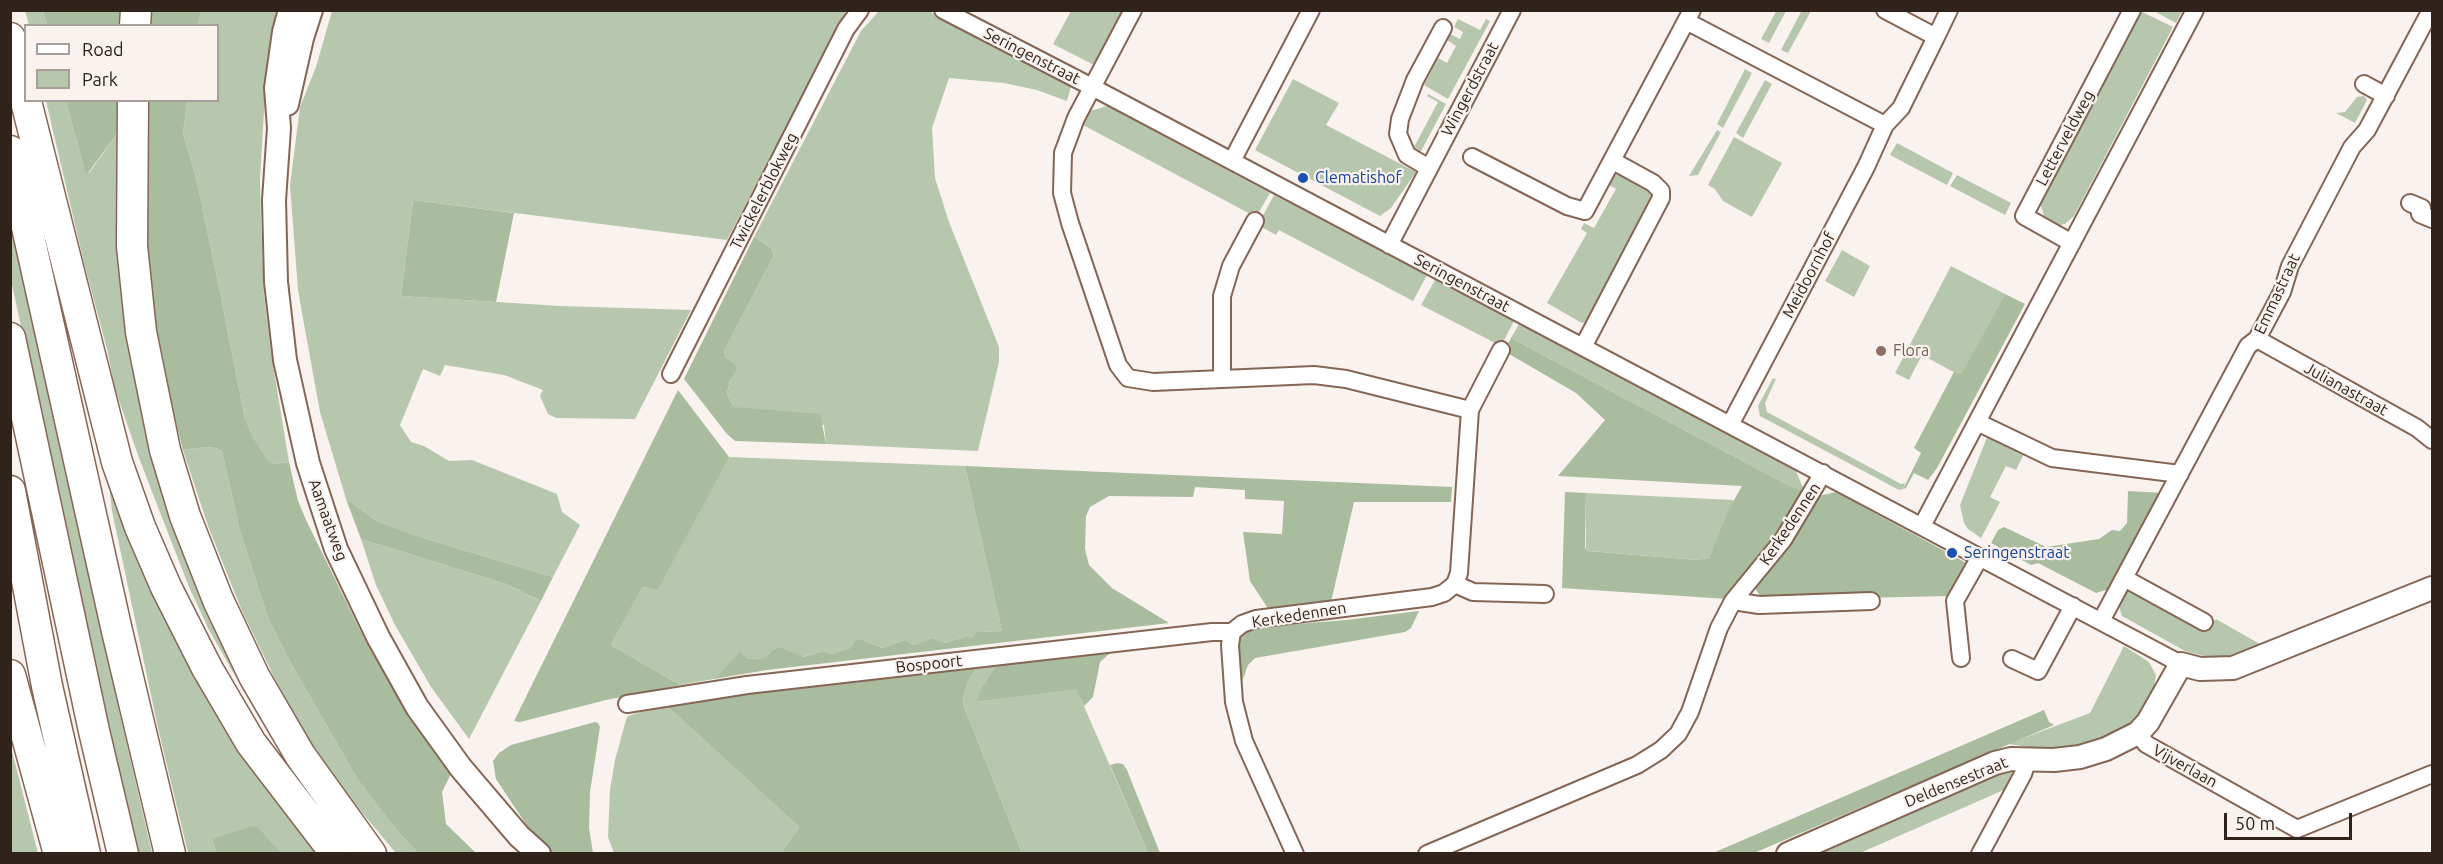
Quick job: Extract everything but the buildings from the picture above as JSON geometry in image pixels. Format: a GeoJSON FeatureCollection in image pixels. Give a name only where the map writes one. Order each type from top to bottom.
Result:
{"type":"FeatureCollection","features":[{"type":"Feature","properties":{"kind":"highway"},"geometry":{"type":"LineString","coordinates":[[10,38],[24,93]]}},
{"type":"Feature","properties":{"kind":"highway"},"geometry":{"type":"LineString","coordinates":[[26,102],[117,462],[140,528],[166,587],[207,668],[251,743],[336,854]]}},
{"type":"Feature","properties":{"kind":"highway"},"geometry":{"type":"LineString","coordinates":[[133,102],[132,246],[141,332],[163,440],[185,516],[218,600],[254,676],[300,755],[371,854]]}},
{"type":"Feature","properties":{"kind":"highway"},"geometry":{"type":"LineString","coordinates":[[10,151],[117,632],[170,854]]}},
{"type":"Feature","properties":{"kind":"highway"},"geometry":{"type":"LineString","coordinates":[[10,338],[123,854]]}},
{"type":"Feature","properties":{"kind":"highway"},"geometry":{"type":"LineString","coordinates":[[10,491],[47,686],[85,854]]}},
{"type":"Feature","properties":{"kind":"highway"},"geometry":{"type":"LineString","coordinates":[[10,675],[59,854]]}},
{"type":"Feature","properties":{"kind":"main road","name":"Aamaatweg"},"geometry":{"type":"LineString","coordinates":[[290,10],[284,32],[276,88],[279,128],[274,200],[275,270],[285,360],[308,463],[336,549],[378,637],[417,707],[461,768],[519,836],[538,854]]}},
{"type":"Feature","properties":{"kind":"main road","name":"Aamaatweg"},"geometry":{"type":"LineString","coordinates":[[279,128],[311,10]]}},
{"type":"Feature","properties":{"kind":"main road"},"geometry":{"type":"LineString","coordinates":[[2181,664],[2200,669],[2233,668],[2433,588]]}},
{"type":"Feature","properties":{"kind":"main road","name":"Deldensestraat"},"geometry":{"type":"LineString","coordinates":[[1788,854],[1995,763],[2080,757],[2106,749],[2138,733],[2148,722],[2181,664]]}},
{"type":"Feature","properties":{"kind":"street","name":"Twickelerblokweg"},"geometry":{"type":"LineString","coordinates":[[671,374],[841,39],[860,10]]}},
{"type":"Feature","properties":{"kind":"street","name":"Seringenstraat"},"geometry":{"type":"LineString","coordinates":[[943,10],[2181,664]]}},
{"type":"Feature","properties":{"kind":"street"},"geometry":{"type":"LineString","coordinates":[[1133,10],[1076,118],[1063,153],[1062,193],[1118,365],[1128,378],[1153,382],[1314,375],[1346,379],[1470,410]]}},
{"type":"Feature","properties":{"kind":"street"},"geometry":{"type":"LineString","coordinates":[[1232,161],[1311,10]]}},
{"type":"Feature","properties":{"kind":"street","name":"Wingerdstraat"},"geometry":{"type":"LineString","coordinates":[[1389,245],[1512,10]]}},
{"type":"Feature","properties":{"kind":"street"},"geometry":{"type":"LineString","coordinates":[[1885,10],[1935,37]]}},
{"type":"Feature","properties":{"kind":"street","name":"Meidoornhof"},"geometry":{"type":"LineString","coordinates":[[1730,425],[1866,167],[1885,125],[1900,108],[1950,10]]}},
{"type":"Feature","properties":{"kind":"street","name":"Letterveldweg"},"geometry":{"type":"LineString","coordinates":[[2072,243],[2024,216],[2132,10]]}},
{"type":"Feature","properties":{"kind":"street"},"geometry":{"type":"LineString","coordinates":[[1922,526],[2194,10]]}},
{"type":"Feature","properties":{"kind":"street","name":"Emmastraat"},"geometry":{"type":"LineString","coordinates":[[2101,621],[2248,346],[2257,339],[2282,292],[2290,266],[2352,147],[2367,130],[2431,10]]}},
{"type":"Feature","properties":{"kind":"street"},"geometry":{"type":"LineString","coordinates":[[1472,156],[1567,206],[1585,211],[1689,16],[1885,125]]}},
{"type":"Feature","properties":{"kind":"street"},"geometry":{"type":"LineString","coordinates":[[1429,168],[1407,155],[1398,134],[1400,119],[1415,80],[1443,28]]}},
{"type":"Feature","properties":{"kind":"street"},"geometry":{"type":"LineString","coordinates":[[2364,84],[2386,96]]}},
{"type":"Feature","properties":{"kind":"street"},"geometry":{"type":"LineString","coordinates":[[1583,347],[1661,198],[1661,191],[1653,183],[1613,160]]}},
{"type":"Feature","properties":{"kind":"street"},"geometry":{"type":"LineString","coordinates":[[2410,203],[2422,208],[2420,214],[2433,219]]}},
{"type":"Feature","properties":{"kind":"street"},"geometry":{"type":"LineString","coordinates":[[1222,379],[1222,296],[1232,266],[1256,221]]}},
{"type":"Feature","properties":{"kind":"street","name":"Julianastraat"},"geometry":{"type":"LineString","coordinates":[[2257,339],[2417,428],[2433,440]]}},
{"type":"Feature","properties":{"kind":"street"},"geometry":{"type":"LineString","coordinates":[[1501,350],[1470,410],[1459,573],[1455,584],[1473,592],[1545,594]]}},
{"type":"Feature","properties":{"kind":"street"},"geometry":{"type":"LineString","coordinates":[[1977,422],[2052,458],[2180,474]]}},
{"type":"Feature","properties":{"kind":"street","name":"Kerkedennen"},"geometry":{"type":"LineString","coordinates":[[1427,854],[1637,765],[1661,750],[1678,734],[1690,712],[1719,628],[1733,601],[1783,540],[1823,473]]}},
{"type":"Feature","properties":{"kind":"street"},"geometry":{"type":"LineString","coordinates":[[1961,658],[1955,601],[1980,557]]}},
{"type":"Feature","properties":{"kind":"street"},"geometry":{"type":"LineString","coordinates":[[2124,578],[2204,622]]}},
{"type":"Feature","properties":{"kind":"street","name":"Kerkedennen"},"geometry":{"type":"LineString","coordinates":[[1295,854],[1244,741],[1234,702],[1230,645],[1232,632],[1242,624],[1256,619],[1431,597],[1444,593],[1455,584]]}},
{"type":"Feature","properties":{"kind":"street"},"geometry":{"type":"LineString","coordinates":[[1733,601],[1759,605],[1871,601]]}},
{"type":"Feature","properties":{"kind":"street"},"geometry":{"type":"LineString","coordinates":[[2012,658],[2038,671],[2073,606]]}},
{"type":"Feature","properties":{"kind":"street","name":"Bospoort"},"geometry":{"type":"LineString","coordinates":[[627,704],[747,685],[1212,632],[1232,632]]}},
{"type":"Feature","properties":{"kind":"street","name":"Vijverlaan"},"geometry":{"type":"LineString","coordinates":[[2138,733],[2146,744],[2297,829],[2433,774]]}},
{"type":"Feature","properties":{"kind":"street"},"geometry":{"type":"LineString","coordinates":[[1980,854],[2023,774],[2028,759]]}},
{"type":"Feature","properties":{"kind":"green space"},"geometry":{"type":"Polygon","coordinates":[[[1777,10],[1786,11],[1769,43],[1761,39],[1777,10]]]}},
{"type":"Feature","properties":{"kind":"green space"},"geometry":{"type":"Polygon","coordinates":[[[1802,10],[1811,11],[1788,53],[1781,50],[1802,10]]]}},
{"type":"Feature","properties":{"kind":"green space"},"geometry":{"type":"Polygon","coordinates":[[[25,11],[43,11],[47,24],[29,24],[25,11]]]}},
{"type":"Feature","properties":{"kind":"green space"},"geometry":{"type":"Polygon","coordinates":[[[43,11],[125,11],[124,24],[47,24],[43,11]]]}},
{"type":"Feature","properties":{"kind":"green space"},"geometry":{"type":"Polygon","coordinates":[[[148,11],[202,11],[197,24],[147,24],[148,11]]]}},
{"type":"Feature","properties":{"kind":"green space"},"geometry":{"type":"Polygon","coordinates":[[[202,11],[276,11],[267,60],[260,179],[261,221],[264,294],[289,462],[274,464],[268,460],[253,437],[245,419],[196,178],[183,133],[187,102],[219,102],[219,24],[197,24],[202,11]]]}},
{"type":"Feature","properties":{"kind":"green space"},"geometry":{"type":"Polygon","coordinates":[[[332,11],[846,11],[727,240],[413,200],[401,296],[560,306],[691,310],[635,419],[556,418],[548,414],[540,396],[543,390],[504,375],[445,365],[440,376],[423,369],[400,425],[411,442],[424,446],[449,461],[472,460],[557,494],[562,512],[580,525],[553,577],[423,538],[377,521],[346,499],[320,412],[302,313],[298,290],[290,185],[300,107],[316,67],[332,11]]]}},
{"type":"Feature","properties":{"kind":"green space"},"geometry":{"type":"Polygon","coordinates":[[[879,11],[928,11],[1071,86],[1067,101],[1037,90],[1004,83],[949,78],[932,128],[935,178],[949,222],[999,347],[999,362],[978,451],[826,444],[824,425],[734,407],[727,394],[734,363],[726,358],[724,351],[774,255],[771,248],[754,237],[861,31],[879,11]]]}},
{"type":"Feature","properties":{"kind":"green space"},"geometry":{"type":"Polygon","coordinates":[[[1071,11],[1124,11],[1094,65],[1053,44],[1071,11]]]}},
{"type":"Feature","properties":{"kind":"green space"},"geometry":{"type":"Polygon","coordinates":[[[2140,11],[2173,27],[2074,216],[2065,224],[2059,225],[2044,216],[2040,203],[2140,11]]]}},
{"type":"Feature","properties":{"kind":"green space"},"geometry":{"type":"Polygon","coordinates":[[[2154,11],[2182,11],[2176,23],[2154,11]]]}},
{"type":"Feature","properties":{"kind":"green space"},"geometry":{"type":"Polygon","coordinates":[[[1458,19],[1480,30],[1486,19],[1490,21],[1448,99],[1424,85],[1438,58],[1447,63],[1456,46],[1447,40],[1450,34],[1460,39],[1463,32],[1454,27],[1458,19]]]}},
{"type":"Feature","properties":{"kind":"green space"},"geometry":{"type":"Polygon","coordinates":[[[1745,69],[1752,73],[1723,128],[1717,124],[1745,69]]]}},
{"type":"Feature","properties":{"kind":"green space"},"geometry":{"type":"Polygon","coordinates":[[[1293,79],[1339,103],[1326,125],[1416,172],[1391,208],[1380,216],[1255,150],[1293,79]]]}},
{"type":"Feature","properties":{"kind":"green space"},"geometry":{"type":"Polygon","coordinates":[[[1765,80],[1772,84],[1743,138],[1736,133],[1765,80]]]}},
{"type":"Feature","properties":{"kind":"green space"},"geometry":{"type":"Polygon","coordinates":[[[1428,94],[1446,104],[1419,155],[1412,151],[1438,102],[1427,96],[1428,94]]]}},
{"type":"Feature","properties":{"kind":"green space"},"geometry":{"type":"Polygon","coordinates":[[[2364,96],[2367,100],[2355,123],[2336,113],[2345,112],[2357,97],[2364,96]]]}},
{"type":"Feature","properties":{"kind":"green space"},"geometry":{"type":"Polygon","coordinates":[[[46,102],[66,102],[83,165],[89,173],[118,132],[132,346],[285,757],[258,716],[209,630],[189,587],[115,389],[46,102]]]}},
{"type":"Feature","properties":{"kind":"green space"},"geometry":{"type":"Polygon","coordinates":[[[66,102],[119,102],[118,132],[88,173],[83,165],[66,102]]]}},
{"type":"Feature","properties":{"kind":"green space"},"geometry":{"type":"Polygon","coordinates":[[[143,102],[187,102],[183,133],[196,178],[245,419],[253,437],[268,460],[274,464],[289,462],[298,501],[306,520],[365,640],[428,744],[452,772],[442,792],[446,824],[476,853],[418,853],[394,827],[358,780],[293,667],[268,618],[240,531],[222,451],[205,447],[183,450],[159,358],[146,265],[143,102]]]}},
{"type":"Feature","properties":{"kind":"green space"},"geometry":{"type":"Polygon","coordinates":[[[1107,106],[1270,193],[1256,217],[1083,125],[1082,122],[1087,112],[1107,106]]]}},
{"type":"Feature","properties":{"kind":"green space"},"geometry":{"type":"Polygon","coordinates":[[[1717,130],[1721,132],[1698,175],[1689,176],[1717,130]]]}},
{"type":"Feature","properties":{"kind":"green space"},"geometry":{"type":"Polygon","coordinates":[[[1734,137],[1782,163],[1752,217],[1723,201],[1715,189],[1708,185],[1734,137]]]}},
{"type":"Feature","properties":{"kind":"green space"},"geometry":{"type":"Polygon","coordinates":[[[1897,143],[1953,173],[1947,185],[1890,155],[1897,143]]]}},
{"type":"Feature","properties":{"kind":"green space"},"geometry":{"type":"Polygon","coordinates":[[[1621,173],[1647,186],[1652,197],[1588,321],[1582,323],[1547,303],[1587,233],[1581,229],[1584,223],[1594,228],[1616,189],[1606,183],[1611,176],[1621,173]]]}},
{"type":"Feature","properties":{"kind":"green space"},"geometry":{"type":"Polygon","coordinates":[[[1957,175],[2011,203],[2005,215],[1950,186],[1957,175]]]}},
{"type":"Feature","properties":{"kind":"green space"},"geometry":{"type":"Polygon","coordinates":[[[10,187],[113,684],[152,853],[135,853],[11,280],[10,187]]]}},
{"type":"Feature","properties":{"kind":"green space"},"geometry":{"type":"Polygon","coordinates":[[[1274,195],[1427,275],[1413,301],[1279,230],[1276,235],[1258,225],[1274,195]]]}},
{"type":"Feature","properties":{"kind":"green space"},"geometry":{"type":"Polygon","coordinates":[[[413,200],[514,213],[496,302],[401,296],[413,200]]]}},
{"type":"Feature","properties":{"kind":"green space"},"geometry":{"type":"Polygon","coordinates":[[[754,237],[771,248],[774,255],[724,351],[726,358],[734,363],[737,369],[730,380],[727,394],[734,407],[820,414],[826,444],[735,441],[684,379],[754,237]]]}},
{"type":"Feature","properties":{"kind":"green space"},"geometry":{"type":"Polygon","coordinates":[[[1842,250],[1870,266],[1854,297],[1825,281],[1842,250]]]}},
{"type":"Feature","properties":{"kind":"green space"},"geometry":{"type":"Polygon","coordinates":[[[1951,266],[2005,294],[1961,376],[1922,355],[1909,380],[1895,373],[1951,266]]]}},
{"type":"Feature","properties":{"kind":"green space"},"geometry":{"type":"Polygon","coordinates":[[[1435,280],[1514,321],[1501,346],[1421,305],[1435,280]]]}},
{"type":"Feature","properties":{"kind":"green space"},"geometry":{"type":"Polygon","coordinates":[[[2005,294],[2025,304],[1937,468],[1928,480],[1914,473],[1906,488],[1903,489],[1921,453],[1914,448],[1954,372],[1961,375],[2005,294]]]}},
{"type":"Feature","properties":{"kind":"green space"},"geometry":{"type":"Polygon","coordinates":[[[1519,324],[1795,469],[1805,492],[1511,338],[1519,324]]]}},
{"type":"Feature","properties":{"kind":"green space"},"geometry":{"type":"Polygon","coordinates":[[[1511,338],[1805,492],[1783,529],[1727,599],[1562,588],[1565,492],[1586,493],[1585,548],[1588,551],[1697,560],[1709,558],[1729,509],[1742,486],[1558,476],[1605,420],[1576,393],[1504,351],[1511,338]]]}},
{"type":"Feature","properties":{"kind":"green space"},"geometry":{"type":"Polygon","coordinates":[[[1773,378],[1776,379],[1765,403],[1767,412],[1901,484],[1905,483],[1903,489],[1899,490],[1760,416],[1758,406],[1773,378]]]}},
{"type":"Feature","properties":{"kind":"green space"},"geometry":{"type":"Polygon","coordinates":[[[678,390],[729,457],[658,589],[642,588],[611,645],[680,685],[606,700],[520,722],[514,721],[678,390]]]}},
{"type":"Feature","properties":{"kind":"green space"},"geometry":{"type":"Polygon","coordinates":[[[1988,435],[2024,454],[2016,470],[2006,466],[1990,497],[2000,502],[1981,538],[1968,529],[1964,523],[1960,505],[1988,435]]]}},
{"type":"Feature","properties":{"kind":"green space"},"geometry":{"type":"Polygon","coordinates":[[[205,447],[222,451],[240,531],[268,618],[293,667],[358,780],[394,827],[418,853],[396,853],[348,796],[308,738],[274,677],[242,611],[208,526],[183,450],[205,447]]]}},
{"type":"Feature","properties":{"kind":"green space"},"geometry":{"type":"Polygon","coordinates":[[[729,457],[965,466],[1002,631],[978,632],[972,638],[967,636],[945,643],[932,638],[914,645],[905,640],[882,648],[863,640],[850,648],[831,654],[823,651],[802,657],[781,647],[773,649],[765,658],[748,659],[740,653],[714,679],[680,685],[611,645],[642,588],[647,587],[729,457]]]}},
{"type":"Feature","properties":{"kind":"green space"},"geometry":{"type":"Polygon","coordinates":[[[107,465],[125,526],[149,588],[197,682],[239,750],[282,809],[320,853],[282,853],[259,828],[212,839],[216,853],[188,853],[158,728],[112,511],[107,465]]]}},
{"type":"Feature","properties":{"kind":"green space"},"geometry":{"type":"Polygon","coordinates":[[[965,466],[1452,487],[1451,502],[1354,502],[1331,602],[1269,610],[1250,581],[1243,532],[1282,534],[1284,501],[1245,499],[1245,490],[1195,487],[1193,497],[1109,496],[1090,507],[1086,516],[1085,549],[1089,565],[1112,588],[1169,623],[767,670],[714,679],[740,652],[748,659],[765,658],[773,649],[781,647],[803,657],[823,651],[831,654],[850,648],[856,640],[863,640],[882,648],[905,640],[914,645],[932,638],[945,643],[967,636],[972,638],[977,632],[1002,631],[965,466]]]}},
{"type":"Feature","properties":{"kind":"green space"},"geometry":{"type":"Polygon","coordinates":[[[2128,491],[2163,493],[2111,592],[2106,590],[2096,593],[2038,563],[2031,565],[1991,543],[1998,530],[2004,527],[2046,547],[2099,539],[2112,530],[2120,531],[2127,523],[2128,491]]]}},
{"type":"Feature","properties":{"kind":"green space"},"geometry":{"type":"Polygon","coordinates":[[[1836,492],[1970,565],[1951,596],[1763,600],[1754,586],[1814,497],[1836,492]]]}},
{"type":"Feature","properties":{"kind":"green space"},"geometry":{"type":"Polygon","coordinates":[[[1586,493],[1734,500],[1709,558],[1697,560],[1589,551],[1586,549],[1586,493]]]}},
{"type":"Feature","properties":{"kind":"green space"},"geometry":{"type":"Polygon","coordinates":[[[346,499],[377,521],[423,538],[553,577],[541,601],[506,584],[361,539],[346,499]]]}},
{"type":"Feature","properties":{"kind":"green space"},"geometry":{"type":"Polygon","coordinates":[[[361,539],[506,584],[541,601],[469,739],[431,687],[395,625],[376,585],[361,539]]]}},
{"type":"Feature","properties":{"kind":"green space"},"geometry":{"type":"Polygon","coordinates":[[[2125,587],[2203,630],[2216,619],[2265,647],[2232,657],[2211,658],[2185,651],[2122,616],[2118,604],[2125,587]]]}},
{"type":"Feature","properties":{"kind":"green space"},"geometry":{"type":"Polygon","coordinates":[[[1419,611],[1411,628],[1405,632],[1255,658],[1248,665],[1240,687],[1237,640],[1248,628],[1419,611]]]}},
{"type":"Feature","properties":{"kind":"green space"},"geometry":{"type":"Polygon","coordinates":[[[2124,646],[2149,662],[2156,675],[2152,698],[2138,722],[2114,736],[2064,752],[2008,744],[2090,713],[2124,646]]]}},
{"type":"Feature","properties":{"kind":"green space"},"geometry":{"type":"Polygon","coordinates":[[[1116,648],[1100,662],[1093,697],[1084,706],[1076,689],[976,702],[982,687],[998,662],[1116,648]]]}},
{"type":"Feature","properties":{"kind":"green space"},"geometry":{"type":"Polygon","coordinates":[[[998,662],[982,687],[977,702],[1076,688],[1148,853],[1022,853],[963,704],[969,680],[979,664],[998,662]]]}},
{"type":"Feature","properties":{"kind":"green space"},"geometry":{"type":"Polygon","coordinates":[[[979,664],[969,680],[963,704],[1022,853],[781,853],[799,827],[668,707],[745,692],[979,664]]]}},
{"type":"Feature","properties":{"kind":"green space"},"geometry":{"type":"Polygon","coordinates":[[[668,707],[799,827],[781,853],[614,853],[608,837],[610,789],[626,720],[628,716],[668,707]]]}},
{"type":"Feature","properties":{"kind":"green space"},"geometry":{"type":"Polygon","coordinates":[[[2044,710],[2049,722],[2054,725],[1754,853],[1713,853],[2044,710]]]}},
{"type":"Feature","properties":{"kind":"green space"},"geometry":{"type":"Polygon","coordinates":[[[595,722],[600,727],[590,792],[589,828],[593,853],[545,853],[496,779],[493,761],[499,753],[511,745],[595,722]]]}},
{"type":"Feature","properties":{"kind":"green space"},"geometry":{"type":"Polygon","coordinates":[[[11,747],[28,814],[38,853],[11,853],[11,747]]]}},
{"type":"Feature","properties":{"kind":"green space"},"geometry":{"type":"Polygon","coordinates":[[[1123,764],[1127,770],[1160,853],[1148,853],[1110,765],[1123,764]]]}},
{"type":"Feature","properties":{"kind":"green space"},"geometry":{"type":"Polygon","coordinates":[[[2011,769],[2018,770],[2006,789],[1860,853],[1817,854],[2011,769]]]}},
{"type":"Feature","properties":{"kind":"green space"},"geometry":{"type":"Polygon","coordinates":[[[253,826],[259,828],[282,853],[216,853],[212,839],[253,826]]]}},
{"type":"Feature","properties":{"kind":"place","name":"Clematishof"},"geometry":{"type":"Point","coordinates":[1303,178]}},
{"type":"Feature","properties":{"kind":"place","name":"Flora"},"geometry":{"type":"Point","coordinates":[1881,351]}},
{"type":"Feature","properties":{"kind":"place","name":"Seringenstraat"},"geometry":{"type":"Point","coordinates":[1952,553]}}]}
